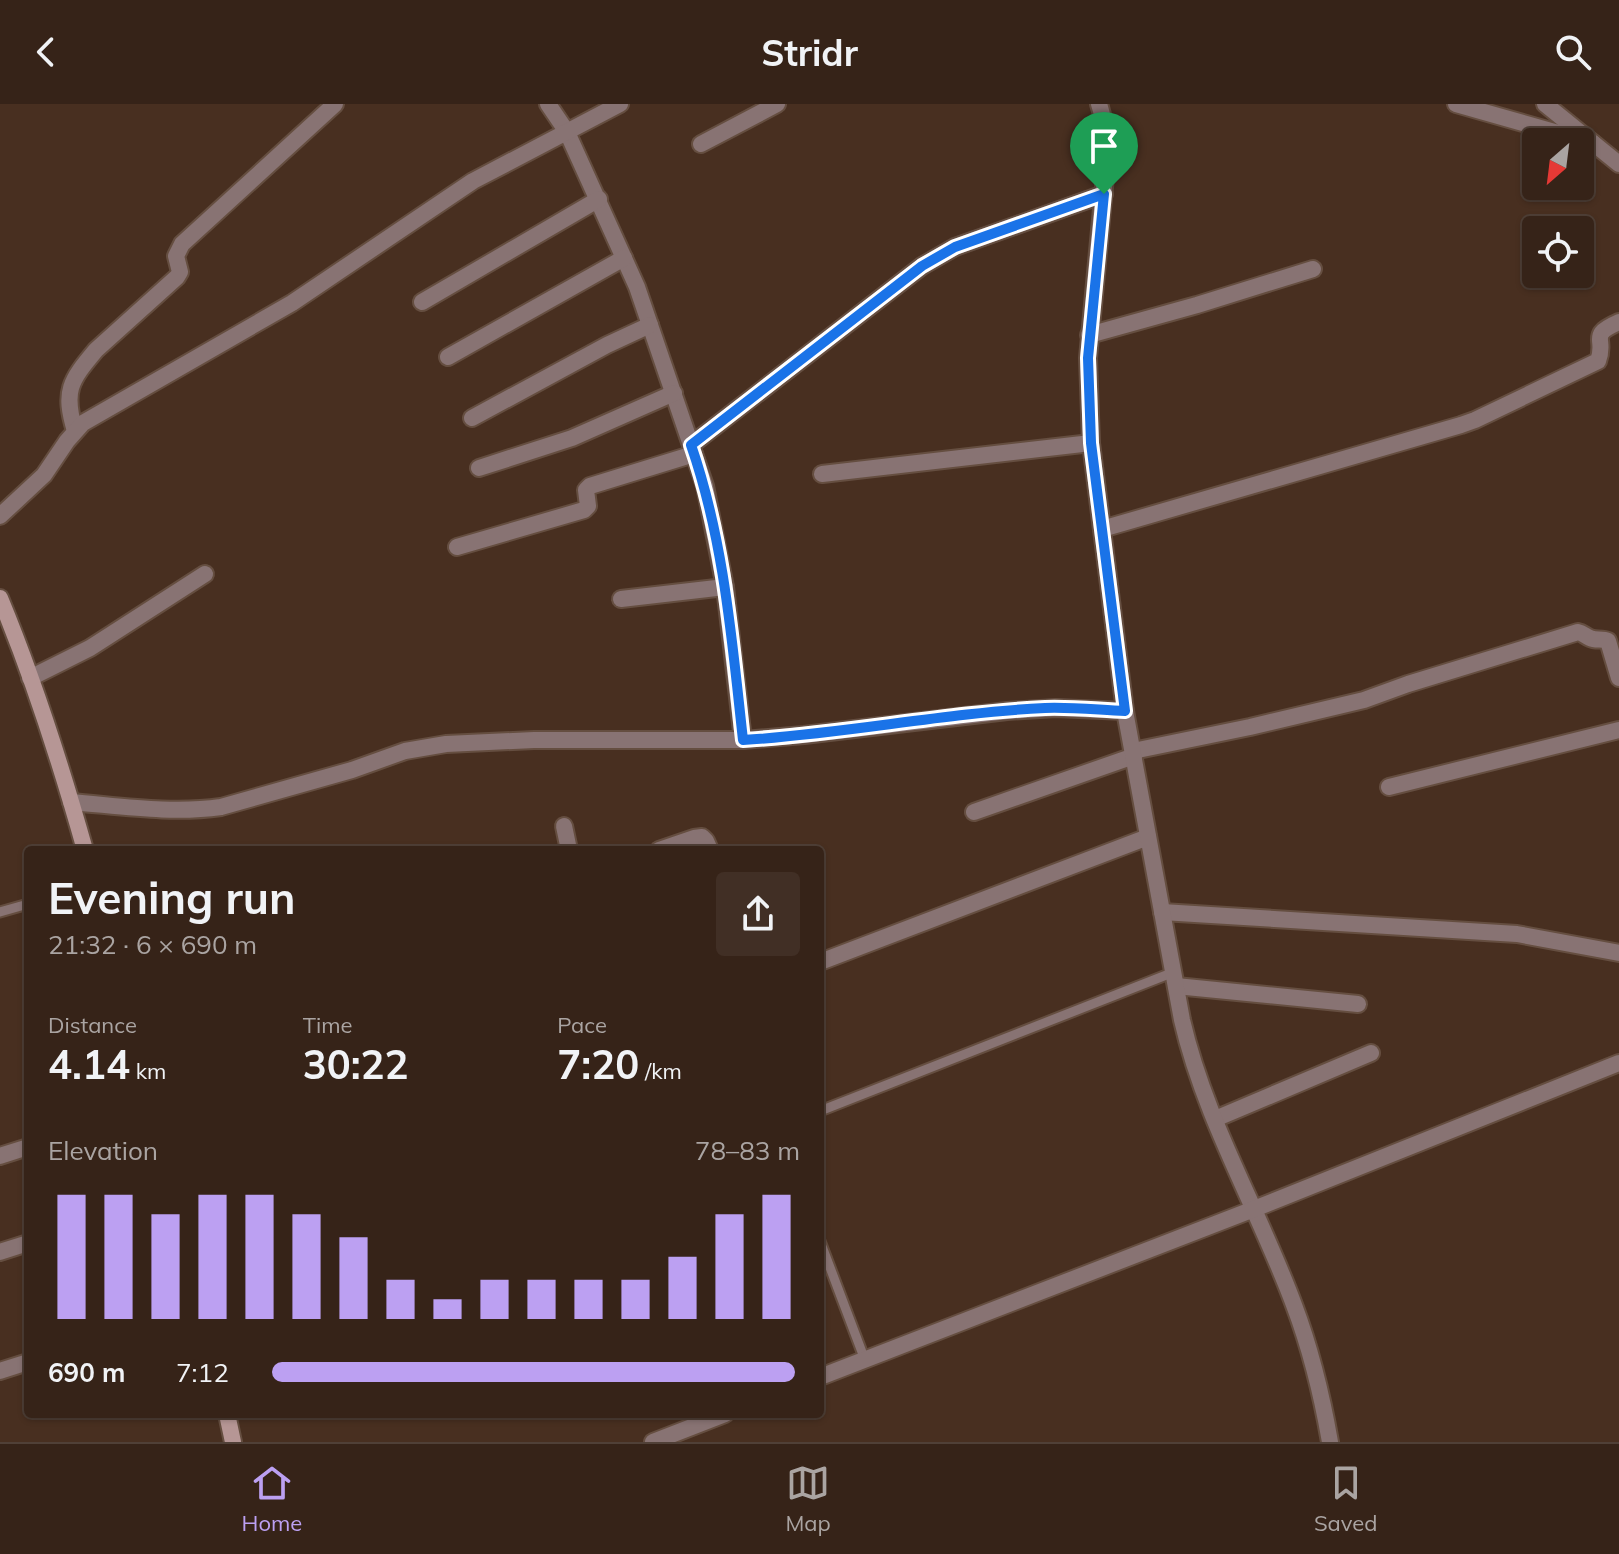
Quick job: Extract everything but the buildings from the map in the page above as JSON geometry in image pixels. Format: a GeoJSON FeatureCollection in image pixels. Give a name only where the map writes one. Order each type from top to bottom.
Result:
{"type":"FeatureCollection","features":[{"type":"Feature","properties":{"kind":"main road"},"geometry":{"type":"LineString","coordinates":[[0,598],[30,678],[84,846]]}},
{"type":"Feature","properties":{"kind":"main road"},"geometry":{"type":"LineString","coordinates":[[228,1418],[233,1442]]}},
{"type":"Feature","properties":{"kind":"street"},"geometry":{"type":"LineString","coordinates":[[75,431],[68,400],[76,375],[84,364],[177,277],[180,272],[176,256],[182,244],[335,104]]}},
{"type":"Feature","properties":{"kind":"street"},"geometry":{"type":"LineString","coordinates":[[548,104],[567,132],[624,258],[705,486],[725,587],[743,740]]}},
{"type":"Feature","properties":{"kind":"street"},"geometry":{"type":"LineString","coordinates":[[0,516],[44,475],[75,431],[96,415],[292,303],[473,181],[620,104]]}},
{"type":"Feature","properties":{"kind":"street"},"geometry":{"type":"LineString","coordinates":[[701,144],[777,104]]}},
{"type":"Feature","properties":{"kind":"street"},"geometry":{"type":"LineString","coordinates":[[1099,104],[1104,119],[1106,166],[1089,335],[1091,443],[1125,711],[1191,1056],[1294,1304],[1307,1343],[1330,1442]]}},
{"type":"Feature","properties":{"kind":"street"},"geometry":{"type":"LineString","coordinates":[[1456,104],[1540,128]]}},
{"type":"Feature","properties":{"kind":"street"},"geometry":{"type":"LineString","coordinates":[[1545,104],[1575,128]]}},
{"type":"Feature","properties":{"kind":"street"},"geometry":{"type":"LineString","coordinates":[[1594,144],[1619,164]]}},
{"type":"Feature","properties":{"kind":"street"},"geometry":{"type":"LineString","coordinates":[[457,547],[584,510],[589,503],[588,487],[692,449],[938,256],[980,237],[1104,194]]}},
{"type":"Feature","properties":{"kind":"street"},"geometry":{"type":"LineString","coordinates":[[422,302],[599,199]]}},
{"type":"Feature","properties":{"kind":"street"},"geometry":{"type":"LineString","coordinates":[[448,357],[624,258]]}},
{"type":"Feature","properties":{"kind":"street"},"geometry":{"type":"LineString","coordinates":[[1089,335],[1313,269]]}},
{"type":"Feature","properties":{"kind":"street"},"geometry":{"type":"LineString","coordinates":[[1102,529],[1475,420],[1598,361],[1602,330],[1619,322]]}},
{"type":"Feature","properties":{"kind":"street"},"geometry":{"type":"LineString","coordinates":[[472,418],[650,325]]}},
{"type":"Feature","properties":{"kind":"street"},"geometry":{"type":"LineString","coordinates":[[479,468],[572,438],[674,393]]}},
{"type":"Feature","properties":{"kind":"street"},"geometry":{"type":"LineString","coordinates":[[822,474],[1091,443]]}},
{"type":"Feature","properties":{"kind":"street"},"geometry":{"type":"LineString","coordinates":[[30,678],[90,648],[205,574]]}},
{"type":"Feature","properties":{"kind":"street"},"geometry":{"type":"LineString","coordinates":[[621,599],[725,587]]}},
{"type":"Feature","properties":{"kind":"street"},"geometry":{"type":"LineString","coordinates":[[974,812],[1133,753],[1364,700],[1578,632],[1591,639],[1608,641],[1619,678]]}},
{"type":"Feature","properties":{"kind":"street"},"geometry":{"type":"LineString","coordinates":[[71,802],[175,810],[210,809],[352,770],[405,751],[446,744],[534,740],[743,740],[1007,711],[1056,708],[1125,711]]}},
{"type":"Feature","properties":{"kind":"street"},"geometry":{"type":"LineString","coordinates":[[1389,787],[1619,730]]}},
{"type":"Feature","properties":{"kind":"street"},"geometry":{"type":"LineString","coordinates":[[564,826],[568,846]]}},
{"type":"Feature","properties":{"kind":"street"},"geometry":{"type":"LineString","coordinates":[[671,846],[702,837],[708,846]]}},
{"type":"Feature","properties":{"kind":"street"},"geometry":{"type":"LineString","coordinates":[[824,960],[1148,837]]}},
{"type":"Feature","properties":{"kind":"street"},"geometry":{"type":"LineString","coordinates":[[1162,912],[1517,934],[1619,953]]}},
{"type":"Feature","properties":{"kind":"street"},"geometry":{"type":"LineString","coordinates":[[1175,979],[1358,1004]]}},
{"type":"Feature","properties":{"kind":"street"},"geometry":{"type":"LineString","coordinates":[[1215,1119],[1371,1053]]}},
{"type":"Feature","properties":{"kind":"street"},"geometry":{"type":"LineString","coordinates":[[824,1375],[1619,1063]]}},
{"type":"Feature","properties":{"kind":"street"},"geometry":{"type":"LineString","coordinates":[[0,1156],[24,1148]]}},
{"type":"Feature","properties":{"kind":"street"},"geometry":{"type":"LineString","coordinates":[[0,1252],[24,1244]]}},
{"type":"Feature","properties":{"kind":"street"},"geometry":{"type":"LineString","coordinates":[[0,1371],[24,1363]]}},
{"type":"Feature","properties":{"kind":"street"},"geometry":{"type":"LineString","coordinates":[[653,1442],[715,1418]]}},
{"type":"Feature","properties":{"kind":"lane"},"geometry":{"type":"LineString","coordinates":[[0,912],[24,905]]}},
{"type":"Feature","properties":{"kind":"lane"},"geometry":{"type":"LineString","coordinates":[[824,1110],[1175,979]]}},
{"type":"Feature","properties":{"kind":"lane"},"geometry":{"type":"LineString","coordinates":[[824,1252],[865,1360]]}},
{"type":"Feature","properties":{"kind":"route"},"geometry":{"type":"LineString","coordinates":[[1104,194],[1088,358],[1089,408],[1125,711],[1056,708],[1007,711],[743,740],[725,587],[705,486],[691,445],[938,256],[980,237],[1104,194]]}}]}
